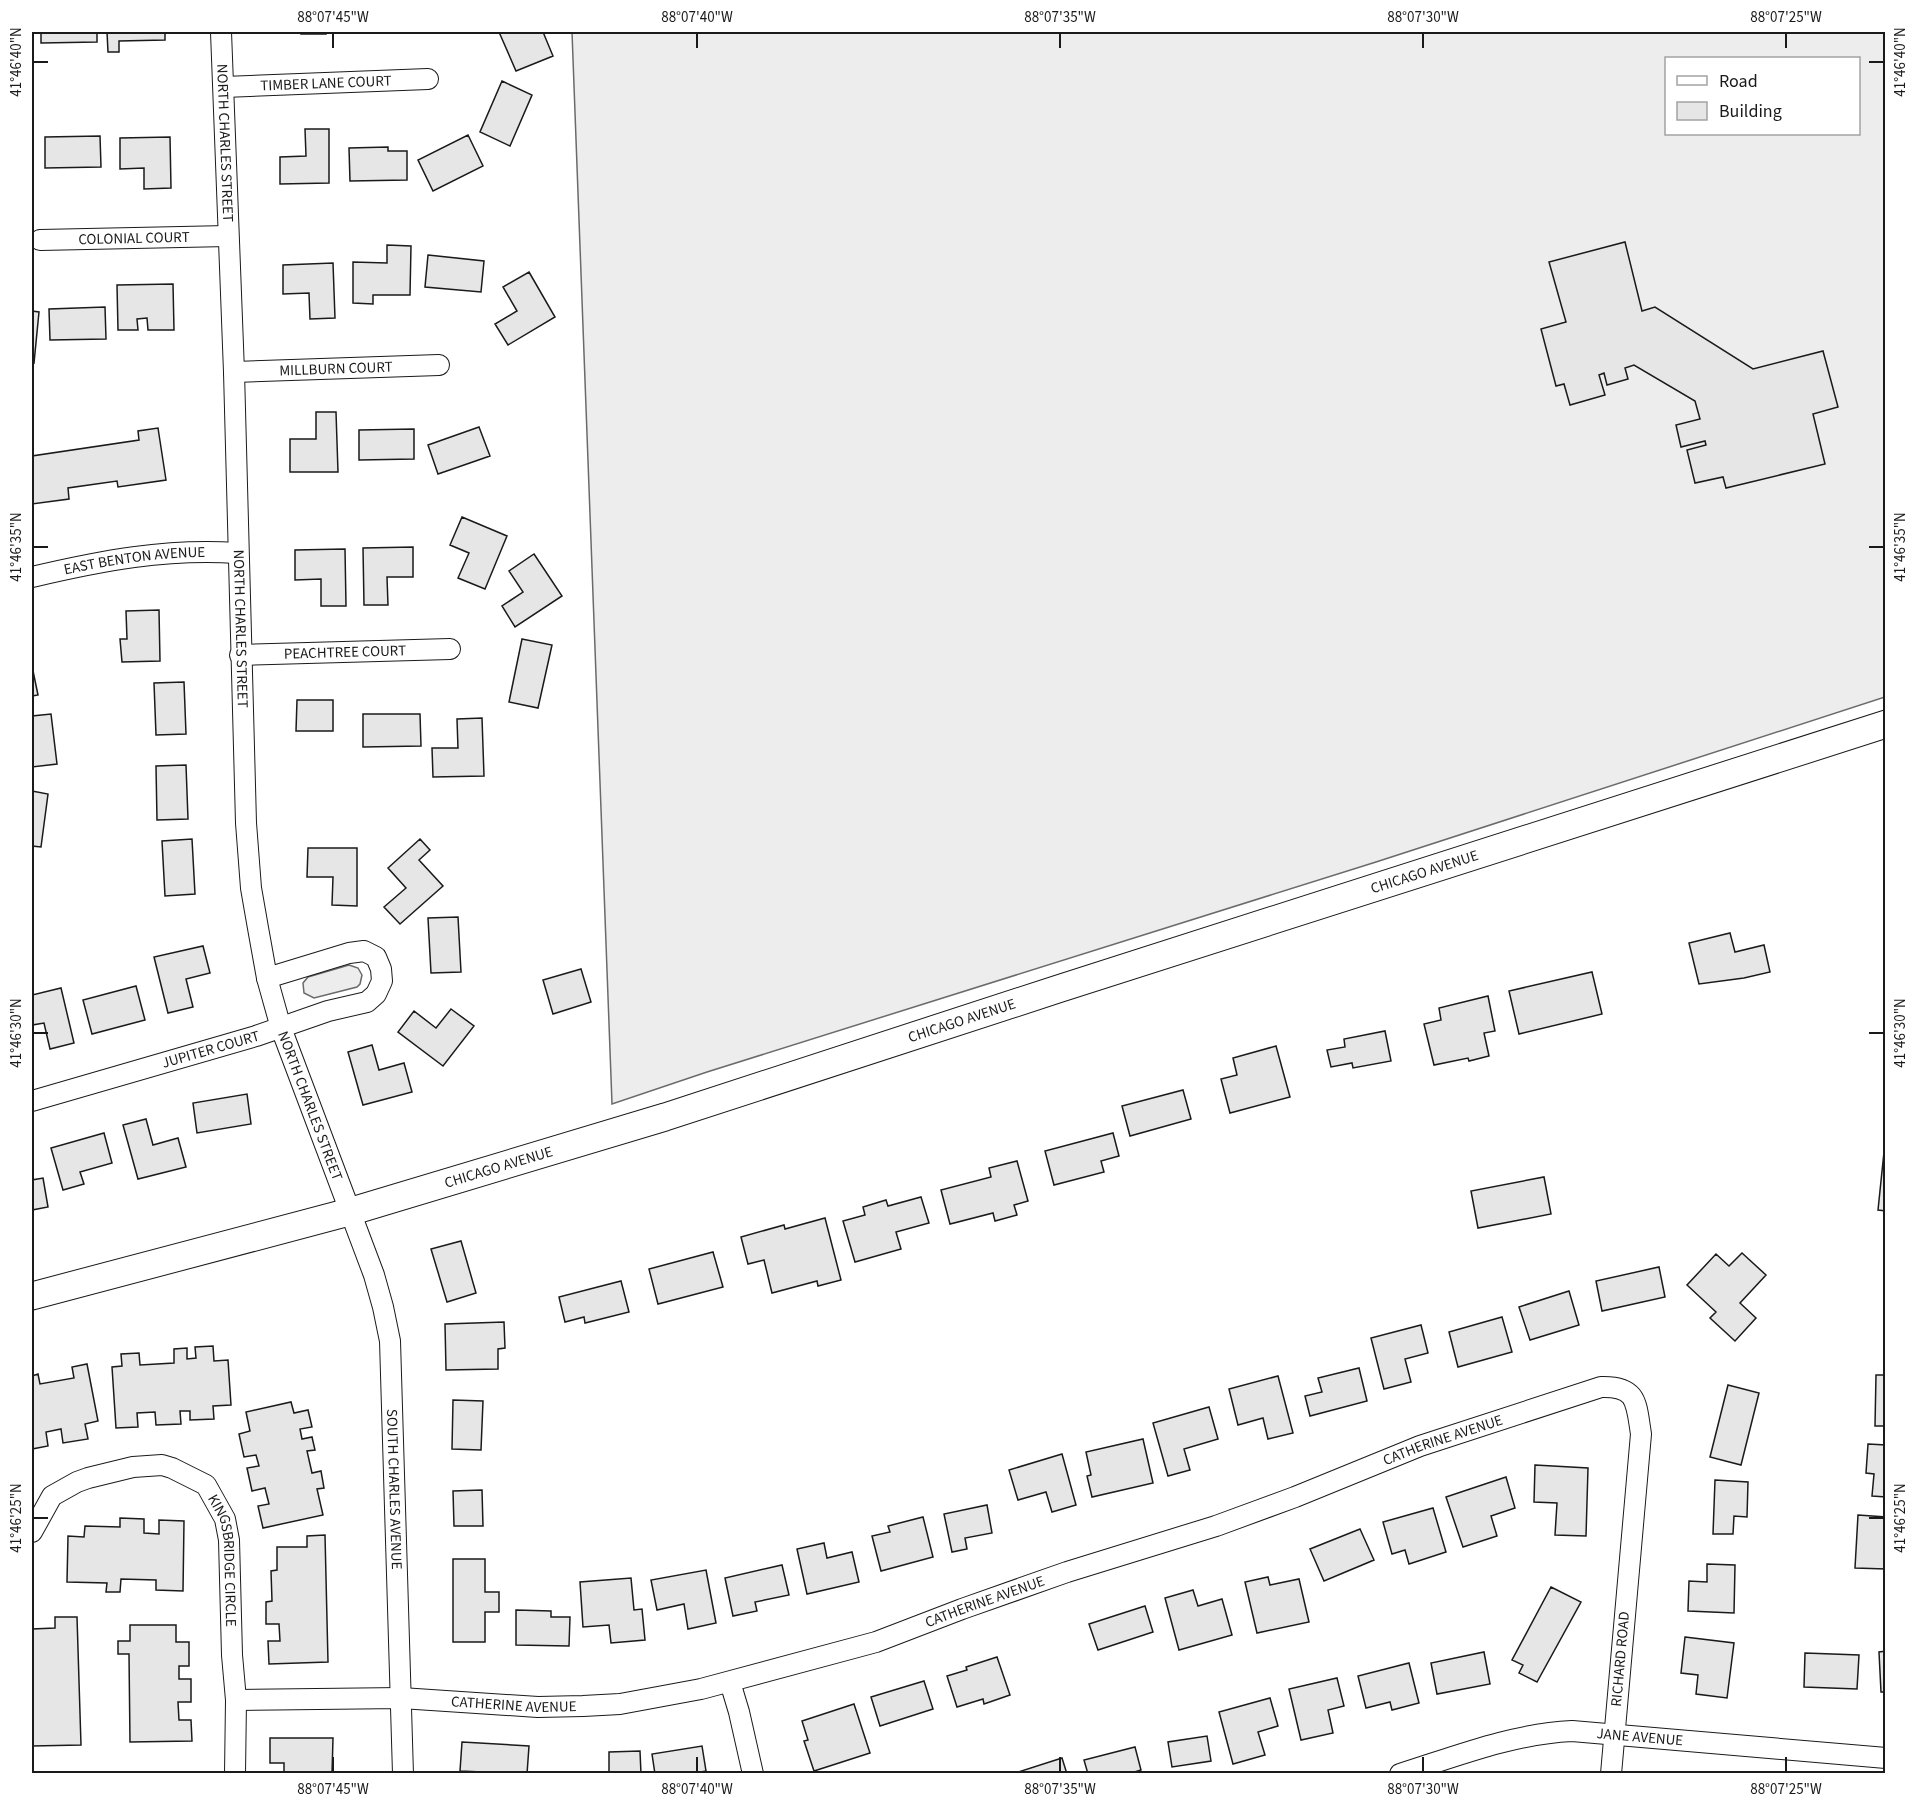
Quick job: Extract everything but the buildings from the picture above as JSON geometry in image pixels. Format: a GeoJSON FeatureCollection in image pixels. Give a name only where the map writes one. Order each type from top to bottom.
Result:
{"type":"FeatureCollection","features":[{"type":"Feature","properties":{"kind":"main road","name":"CHICAGO AVENUE"},"geometry":{"type":"LineString","coordinates":[[32,1296],[349,1212],[665,1117],[1047,992],[1886,724]]}},
{"type":"Feature","properties":{"kind":"street","name":"NORTH CHARLES STREET"},"geometry":{"type":"LineString","coordinates":[[221,32],[234,372],[237,553],[246,823],[252,888],[267,978],[281,1028],[349,1212]]}},
{"type":"Feature","properties":{"kind":"street","name":"TIMBER LANE COURT"},"geometry":{"type":"LineString","coordinates":[[224,87],[428,79]]}},
{"type":"Feature","properties":{"kind":"street","name":"COLONIAL COURT"},"geometry":{"type":"LineString","coordinates":[[40,240],[228,236]]}},
{"type":"Feature","properties":{"kind":"street","name":"MILLBURN COURT"},"geometry":{"type":"LineString","coordinates":[[234,372],[439,365]]}},
{"type":"Feature","properties":{"kind":"street","name":"EAST BENTON AVENUE"},"geometry":{"type":"LineString","coordinates":[[32,577],[130,556],[207,551],[237,553]]}},
{"type":"Feature","properties":{"kind":"street","name":"PEACHTREE COURT"},"geometry":{"type":"LineString","coordinates":[[240,655],[450,650]]}},
{"type":"Feature","properties":{"kind":"street","name":"JUPITER COURT"},"geometry":{"type":"LineString","coordinates":[[32,1101],[281,1028],[328,1011],[367,1002],[376,994],[382,981],[381,969],[376,957],[364,951],[349,953],[267,978]]}},
{"type":"Feature","properties":{"kind":"street","name":"SOUTH CHARLES AVENUE"},"geometry":{"type":"LineString","coordinates":[[349,1212],[374,1275],[390,1341],[403,1773]]}},
{"type":"Feature","properties":{"kind":"street","name":"CATHERINE AVENUE"},"geometry":{"type":"LineString","coordinates":[[236,1700],[401,1698],[538,1707],[583,1707],[620,1704],[702,1689],[876,1641],[1067,1572],[1216,1526],[1295,1497],[1420,1446],[1601,1387],[1617,1387],[1630,1393],[1637,1406],[1641,1434],[1630,1545]]}},
{"type":"Feature","properties":{"kind":"street","name":"KINGSBRIDGE CIRCLE"},"geometry":{"type":"LineString","coordinates":[[32,1532],[52,1496],[88,1478],[133,1467],[162,1465],[206,1485],[225,1519],[229,1540],[232,1656],[236,1700]]}},
{"type":"Feature","properties":{"kind":"street","name":"RICHARD ROAD"},"geometry":{"type":"LineString","coordinates":[[1611,1773],[1630,1545]]}},
{"type":"Feature","properties":{"kind":"street"},"geometry":{"type":"LineString","coordinates":[[730,1682],[753,1773]]}},
{"type":"Feature","properties":{"kind":"street"},"geometry":{"type":"LineString","coordinates":[[235,1773],[236,1700]]}},
{"type":"Feature","properties":{"kind":"street","name":"JANE AVENUE"},"geometry":{"type":"LineString","coordinates":[[1400,1773],[1519,1737],[1544,1732],[1572,1731],[1886,1758]]}},
{"type":"Feature","properties":{"kind":"shaded area"},"geometry":{"type":"Polygon","coordinates":[[[572,32],[1885,32],[1885,697],[1376,862],[707,1072],[612,1104],[572,32]]]}},
{"type":"Feature","properties":{"kind":"shaded area"},"geometry":{"type":"Polygon","coordinates":[[[349,965],[358,968],[362,975],[357,987],[314,998],[304,993],[303,983],[308,977],[349,965]]]}}]}
